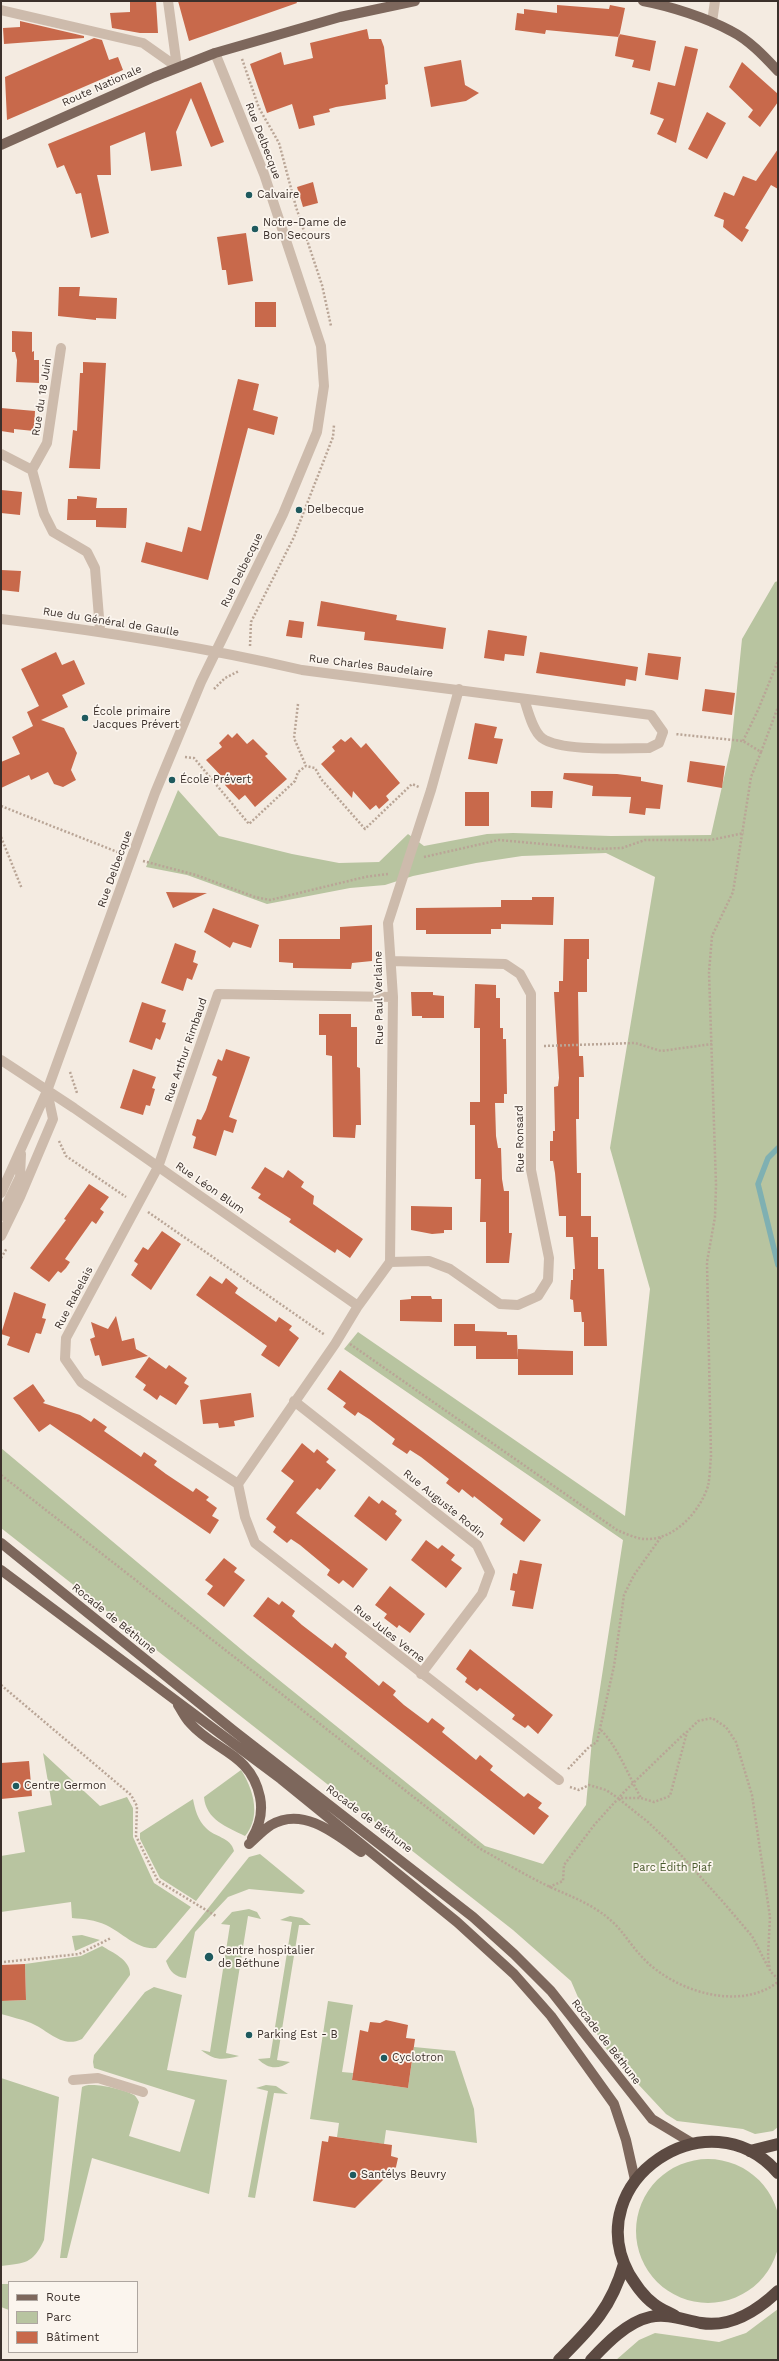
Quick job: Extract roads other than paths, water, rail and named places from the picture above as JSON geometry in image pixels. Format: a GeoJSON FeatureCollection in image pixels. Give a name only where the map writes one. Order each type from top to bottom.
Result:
{"type":"FeatureCollection","features":[{"type":"Feature","properties":{"kind":"highway"},"geometry":{"type":"LineString","coordinates":[[675,2316],[649,2300],[636,2286],[624,2264],[619,2243],[619,2221],[625,2200],[635,2180],[651,2163],[670,2150],[692,2143],[712,2142],[732,2144],[750,2151],[770,2165],[778,2173]]}},
{"type":"Feature","properties":{"kind":"highway"},"geometry":{"type":"LineString","coordinates":[[750,2151],[778,2144]]}},
{"type":"Feature","properties":{"kind":"highway"},"geometry":{"type":"LineString","coordinates":[[559,2360],[595,2323],[604,2311],[619,2284],[624,2264]]}},
{"type":"Feature","properties":{"kind":"highway"},"geometry":{"type":"LineString","coordinates":[[591,2360],[608,2343],[632,2326],[649,2317],[675,2316],[703,2323],[732,2320],[759,2309],[778,2291]]}},
{"type":"Feature","properties":{"kind":"main road","name":"Route Nationale"},"geometry":{"type":"LineString","coordinates":[[1,145],[177,67],[214,53],[238,45],[340,18],[415,1]]}},
{"type":"Feature","properties":{"kind":"main road"},"geometry":{"type":"LineString","coordinates":[[643,1],[712,22],[732,31],[759,51],[778,71]]}},
{"type":"Feature","properties":{"kind":"main road","name":"Rocade de Béthune"},"geometry":{"type":"LineString","coordinates":[[1,1543],[234,1732],[473,1917],[514,1954],[551,1991],[652,2119],[692,2143]]}},
{"type":"Feature","properties":{"kind":"main road","name":"Rocade de Béthune"},"geometry":{"type":"LineString","coordinates":[[1,1570],[281,1779],[414,1887],[514,1974],[551,2016],[614,2104],[626,2140],[635,2180]]}},
{"type":"Feature","properties":{"kind":"main road"},"geometry":{"type":"LineString","coordinates":[[173,1698],[190,1724],[232,1755],[246,1767],[254,1778],[259,1791],[261,1813],[259,1827],[249,1844],[271,1825],[286,1820],[298,1820],[326,1827],[414,1887]]}},
{"type":"Feature","properties":{"kind":"street"},"geometry":{"type":"LineString","coordinates":[[168,1],[177,67]]}},
{"type":"Feature","properties":{"kind":"street"},"geometry":{"type":"LineString","coordinates":[[712,22],[715,1]]}},
{"type":"Feature","properties":{"kind":"street"},"geometry":{"type":"LineString","coordinates":[[1,10],[143,42],[177,67]]}},
{"type":"Feature","properties":{"kind":"street","name":"Rue Delbecque"},"geometry":{"type":"LineString","coordinates":[[1,1193],[47,1091],[163,772],[201,682],[307,459],[317,432],[324,386],[318,339],[264,174],[214,53]]}},
{"type":"Feature","properties":{"kind":"street","name":"Rue du 18 Juin"},"geometry":{"type":"LineString","coordinates":[[32,470],[47,443],[61,348]]}},
{"type":"Feature","properties":{"kind":"street"},"geometry":{"type":"LineString","coordinates":[[1,454],[32,470],[44,514],[52,532],[87,552],[95,568],[100,630]]}},
{"type":"Feature","properties":{"kind":"street","name":"Rue du Général de Gaulle"},"geometry":{"type":"LineString","coordinates":[[1,618],[100,630],[216,652]]}},
{"type":"Feature","properties":{"kind":"street","name":"Rue Charles Baudelaire"},"geometry":{"type":"LineString","coordinates":[[216,652],[302,670],[459,689],[651,715],[663,732],[659,743],[649,748],[562,746],[542,738],[531,720],[524,699]]}},
{"type":"Feature","properties":{"kind":"street","name":"Rue Paul Verlaine"},"geometry":{"type":"LineString","coordinates":[[390,1262],[393,997],[388,923],[431,790],[459,689]]}},
{"type":"Feature","properties":{"kind":"street","name":"Rue Ronsard"},"geometry":{"type":"LineString","coordinates":[[390,1262],[429,1262],[450,1269],[500,1304],[518,1305],[538,1296],[548,1280],[549,1258],[531,1170],[531,994],[520,974],[506,964],[391,961]]}},
{"type":"Feature","properties":{"kind":"street","name":"Rue Arthur Rimbaud"},"geometry":{"type":"LineString","coordinates":[[158,1167],[218,994],[393,997]]}},
{"type":"Feature","properties":{"kind":"street"},"geometry":{"type":"LineString","coordinates":[[1,1060],[47,1091],[53,1119],[1,1236]]}},
{"type":"Feature","properties":{"kind":"street","name":"Rue Léon Blum"},"geometry":{"type":"LineString","coordinates":[[47,1091],[74,1108],[358,1306]]}},
{"type":"Feature","properties":{"kind":"street"},"geometry":{"type":"LineString","coordinates":[[1,1216],[20,1177],[22,1148]]}},
{"type":"Feature","properties":{"kind":"street","name":"Rue Rabelais"},"geometry":{"type":"LineString","coordinates":[[158,1167],[66,1338],[65,1360],[81,1382],[238,1484]]}},
{"type":"Feature","properties":{"kind":"street"},"geometry":{"type":"LineString","coordinates":[[238,1484],[294,1401],[337,1341],[358,1306],[390,1262]]}},
{"type":"Feature","properties":{"kind":"street","name":"Rue Auguste Rodin"},"geometry":{"type":"LineString","coordinates":[[294,1401],[478,1545],[490,1572],[482,1594],[421,1674]]}},
{"type":"Feature","properties":{"kind":"street","name":"Rue Jules Verne"},"geometry":{"type":"LineString","coordinates":[[238,1484],[245,1517],[255,1544],[559,1780]]}},
{"type":"Feature","properties":{"kind":"street"},"geometry":{"type":"LineString","coordinates":[[73,2080],[98,2078],[143,2092]]}},
{"type":"Feature","properties":{"kind":"waterway"},"geometry":{"type":"LineString","coordinates":[[778,1148],[768,1158],[758,1184],[778,1265]]}},
{"type":"Feature","properties":{"kind":"place","name":"Calvaire"},"geometry":{"type":"Point","coordinates":[249,195]}},
{"type":"Feature","properties":{"kind":"place","name":"Notre-Dame de Bon Secours"},"geometry":{"type":"Point","coordinates":[255,229]}},
{"type":"Feature","properties":{"kind":"place","name":"Delbecque"},"geometry":{"type":"Point","coordinates":[299,510]}},
{"type":"Feature","properties":{"kind":"place","name":"École primaire Jacques Prévert"},"geometry":{"type":"Point","coordinates":[85,718]}},
{"type":"Feature","properties":{"kind":"place","name":"École Prévert"},"geometry":{"type":"Point","coordinates":[172,780]}},
{"type":"Feature","properties":{"kind":"place","name":"Centre Germon"},"geometry":{"type":"Point","coordinates":[16,1786]}},
{"type":"Feature","properties":{"kind":"place","name":"Centre hospitalier de Béthune"},"geometry":{"type":"Point","coordinates":[209,1957]}},
{"type":"Feature","properties":{"kind":"place","name":"Parking Est - B"},"geometry":{"type":"Point","coordinates":[249,2035]}},
{"type":"Feature","properties":{"kind":"place","name":"Cyclotron"},"geometry":{"type":"Point","coordinates":[384,2058]}},
{"type":"Feature","properties":{"kind":"place","name":"Santélys Beuvry"},"geometry":{"type":"Point","coordinates":[353,2175]}},
{"type":"Feature","properties":{"kind":"park label","name":"Parc Édith Piaf"},"geometry":{"type":"Point","coordinates":[672,1868]}}]}
